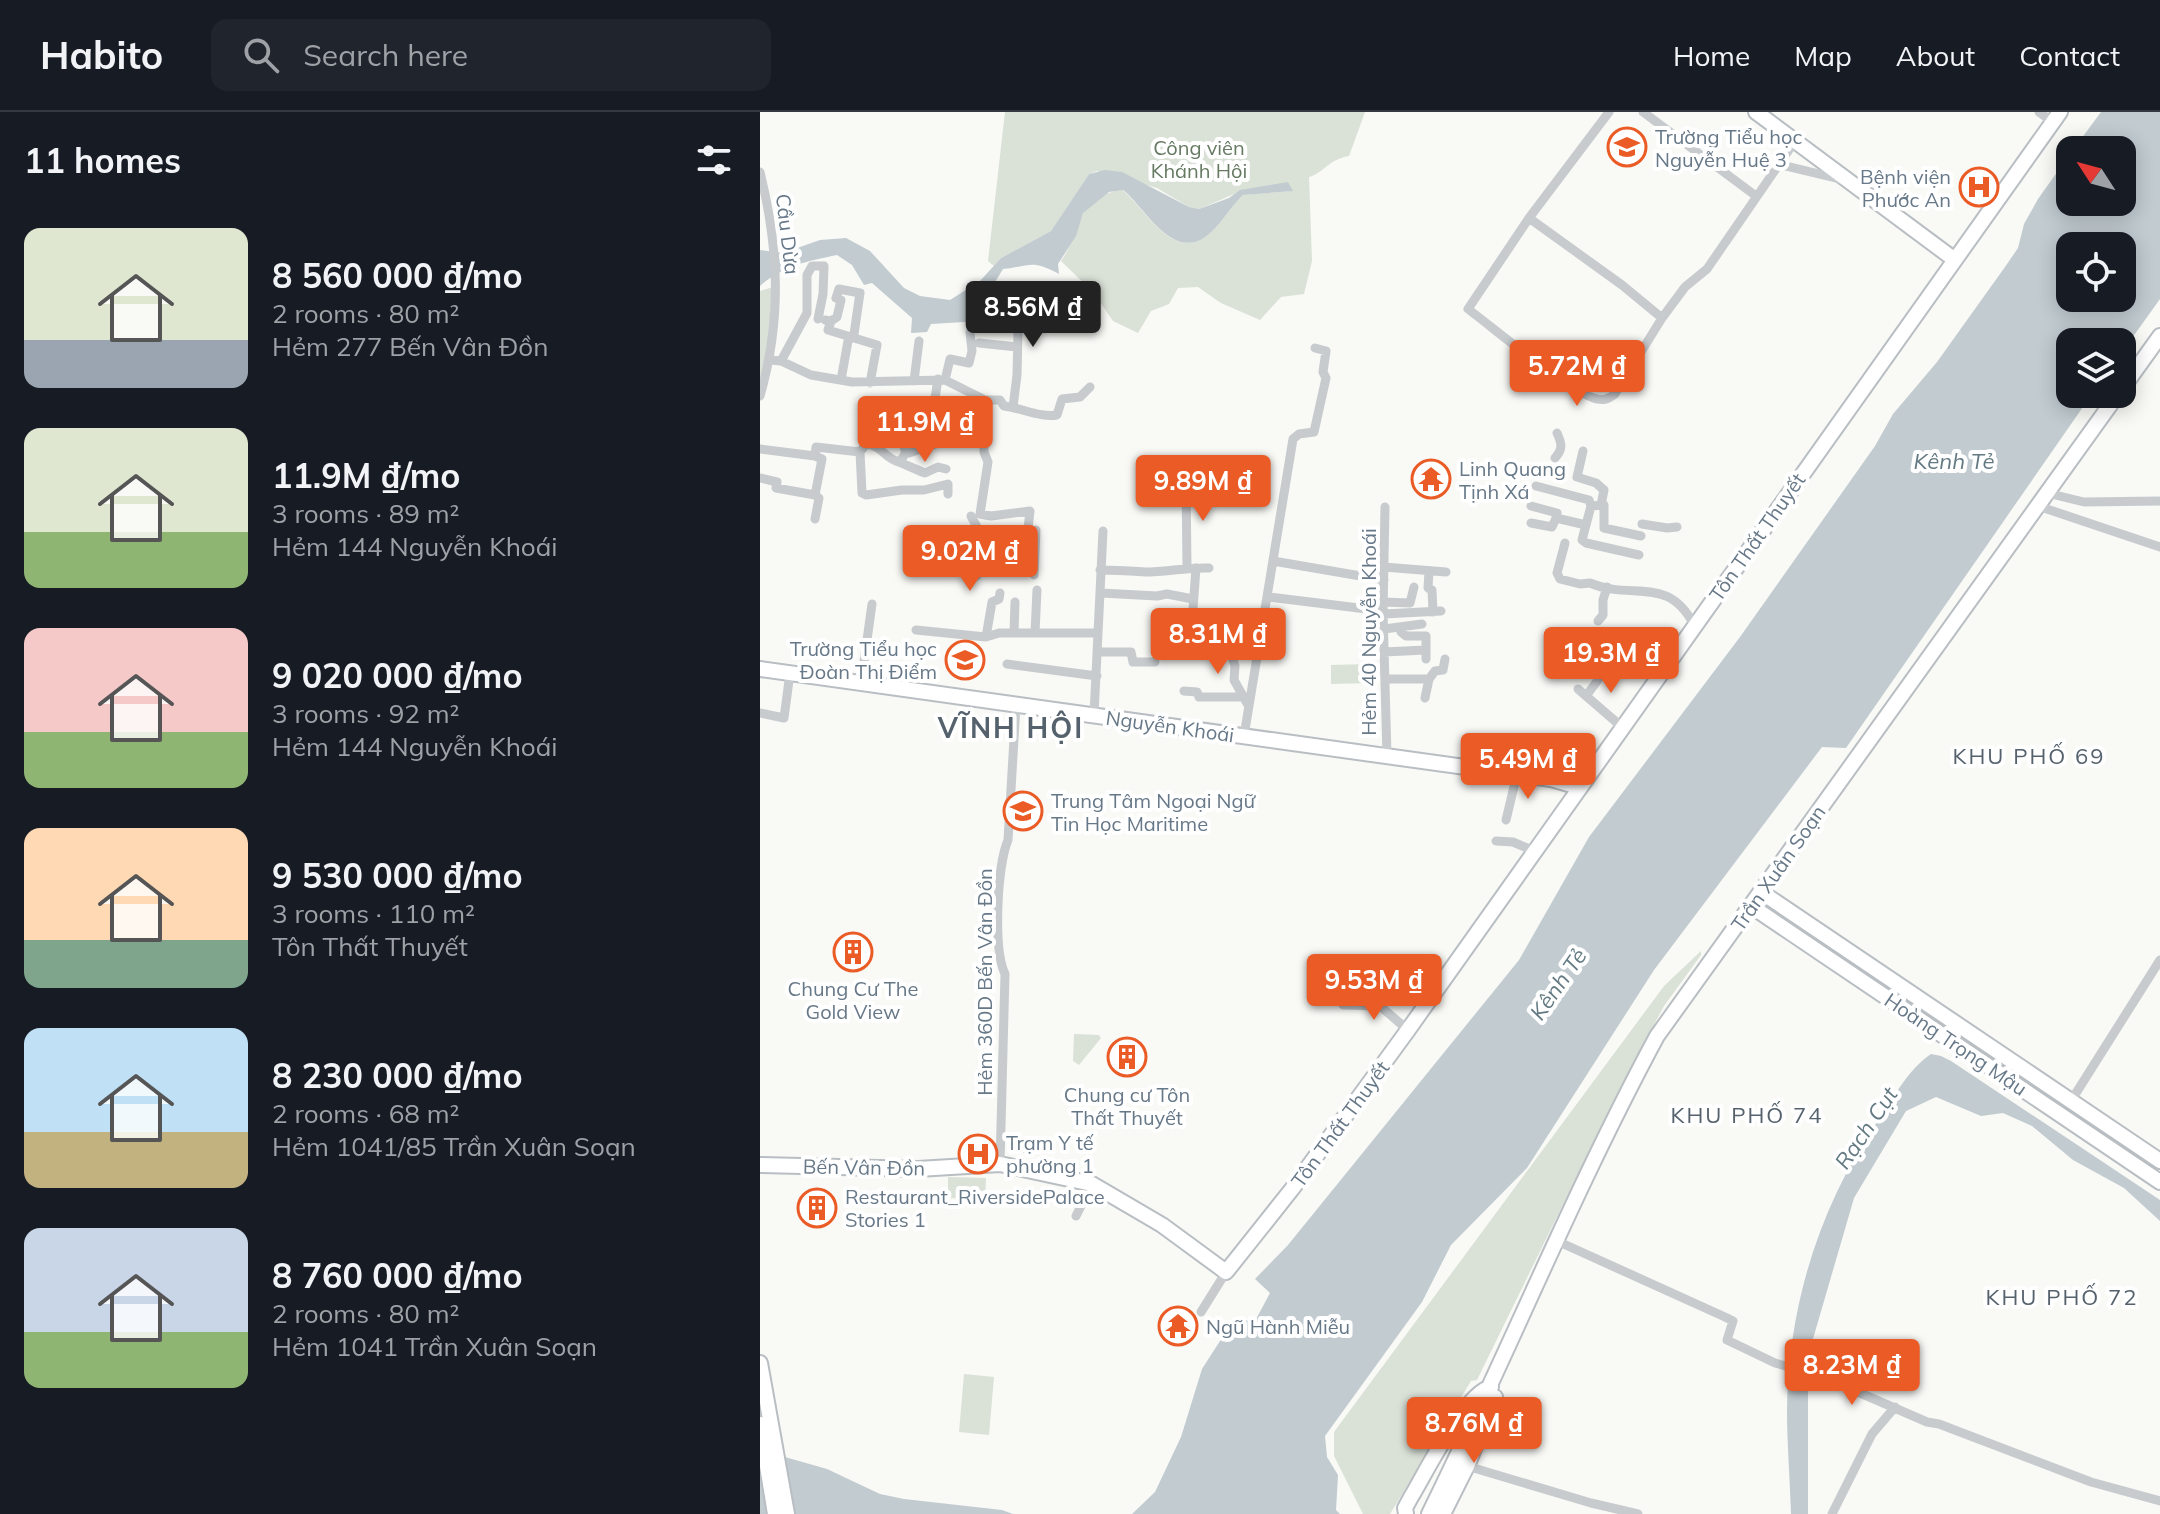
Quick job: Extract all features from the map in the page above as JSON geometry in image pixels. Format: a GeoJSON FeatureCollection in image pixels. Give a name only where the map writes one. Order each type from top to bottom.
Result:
{"type":"FeatureCollection","features":[{"type":"Feature","properties":{"kind":"main road"},"geometry":{"type":"LineString","coordinates":[[1761,113],[1955,260]]}},
{"type":"Feature","properties":{"kind":"main road","name":"Tôn Thất Thuyết"},"geometry":{"type":"LineString","coordinates":[[1226,1272],[1292,1189],[1408,1030],[2057,117]]}},
{"type":"Feature","properties":{"kind":"main road"},"geometry":{"type":"LineString","coordinates":[[2136,369],[2160,336]]}},
{"type":"Feature","properties":{"kind":"main road","name":"Trần Xuân Soạn"},"geometry":{"type":"LineString","coordinates":[[1406,1511],[1472,1399],[1491,1388],[1625,1095],[1657,1036],[2108,408]]}},
{"type":"Feature","properties":{"kind":"main road","name":"Nguyễn Khoái"},"geometry":{"type":"LineString","coordinates":[[760,669],[1517,774],[1579,787]]}},
{"type":"Feature","properties":{"kind":"main road","name":"Hoàng Trọng Mậu"},"geometry":{"type":"LineString","coordinates":[[1761,892],[2160,1161]]}},
{"type":"Feature","properties":{"kind":"main road","name":"Hoàng Trọng Mậu"},"geometry":{"type":"LineString","coordinates":[[1751,906],[2160,1182]]}},
{"type":"Feature","properties":{"kind":"main road"},"geometry":{"type":"LineString","coordinates":[[1915,1017],[1925,1002]]}},
{"type":"Feature","properties":{"kind":"main road"},"geometry":{"type":"LineString","coordinates":[[2062,1116],[2071,1101]]}},
{"type":"Feature","properties":{"kind":"main road","name":"Bến Vân Đồn"},"geometry":{"type":"LineString","coordinates":[[760,1165],[918,1169],[1000,1164],[1092,1184],[1162,1225],[1226,1272]]}},
{"type":"Feature","properties":{"kind":"main road"},"geometry":{"type":"LineString","coordinates":[[760,1363],[775,1514]]}},
{"type":"Feature","properties":{"kind":"main road"},"geometry":{"type":"LineString","coordinates":[[1429,1514],[1491,1388]]}},
{"type":"Feature","properties":{"kind":"main road","name":"Trần Xuân Soạn"},"geometry":{"type":"LineString","coordinates":[[1443,1514],[1493,1404],[1496,1390],[1491,1388]]}},
{"type":"Feature","properties":{"kind":"main road"},"geometry":{"type":"LineString","coordinates":[[766,1423],[787,1514]]}},
{"type":"Feature","properties":{"kind":"street"},"geometry":{"type":"LineString","coordinates":[[1609,112],[1529,218],[1468,309],[1595,399],[1606,400],[1615,394],[1662,318],[1685,287],[1707,269],[1795,141]]}},
{"type":"Feature","properties":{"kind":"street"},"geometry":{"type":"LineString","coordinates":[[1643,112],[1756,196]]}},
{"type":"Feature","properties":{"kind":"street"},"geometry":{"type":"LineString","coordinates":[[2039,112],[2057,117]]}},
{"type":"Feature","properties":{"kind":"street"},"geometry":{"type":"LineString","coordinates":[[1778,164],[1848,181]]}},
{"type":"Feature","properties":{"kind":"street","name":"Cầu Dừa"},"geometry":{"type":"LineString","coordinates":[[760,172],[770,217],[777,298],[776,361],[760,396]]}},
{"type":"Feature","properties":{"kind":"street"},"geometry":{"type":"LineString","coordinates":[[1529,218],[1662,318]]}},
{"type":"Feature","properties":{"kind":"street"},"geometry":{"type":"LineString","coordinates":[[818,319],[824,266],[812,266],[807,275],[805,316],[776,361],[811,375],[841,380],[870,383],[895,379],[941,379],[985,400],[1000,400],[1004,406],[1054,416],[1060,410],[1062,399],[1080,397],[1090,387]]}},
{"type":"Feature","properties":{"kind":"street"},"geometry":{"type":"LineString","coordinates":[[1013,407],[1019,288]]}},
{"type":"Feature","properties":{"kind":"street"},"geometry":{"type":"LineString","coordinates":[[841,380],[848,341],[851,338],[860,293],[839,289],[836,298],[841,300],[837,317],[831,321],[828,330],[851,338],[877,345],[870,383]]}},
{"type":"Feature","properties":{"kind":"street"},"geometry":{"type":"LineString","coordinates":[[1019,301],[1073,306],[1093,313]]}},
{"type":"Feature","properties":{"kind":"street"},"geometry":{"type":"LineString","coordinates":[[805,316],[831,321]]}},
{"type":"Feature","properties":{"kind":"street"},"geometry":{"type":"LineString","coordinates":[[906,452],[904,447],[914,433],[914,411],[933,411],[950,359],[969,363],[972,351],[970,332]]}},
{"type":"Feature","properties":{"kind":"street"},"geometry":{"type":"LineString","coordinates":[[914,381],[919,341]]}},
{"type":"Feature","properties":{"kind":"street"},"geometry":{"type":"LineString","coordinates":[[979,343],[1017,347]]}},
{"type":"Feature","properties":{"kind":"street"},"geometry":{"type":"LineString","coordinates":[[1244,736],[1246,701],[1269,597],[1293,439],[1299,434],[1314,432],[1326,378],[1323,372],[1326,351],[1315,348]]}},
{"type":"Feature","properties":{"kind":"street"},"geometry":{"type":"LineString","coordinates":[[973,552],[977,527],[975,515],[988,462],[984,452],[985,400]]}},
{"type":"Feature","properties":{"kind":"street"},"geometry":{"type":"LineString","coordinates":[[914,433],[946,429]]}},
{"type":"Feature","properties":{"kind":"street"},"geometry":{"type":"LineString","coordinates":[[1555,458],[1562,446],[1557,433]]}},
{"type":"Feature","properties":{"kind":"street"},"geometry":{"type":"LineString","coordinates":[[900,462],[906,452],[944,441]]}},
{"type":"Feature","properties":{"kind":"street"},"geometry":{"type":"LineString","coordinates":[[946,469],[938,467],[925,473],[891,460],[883,450],[872,444],[866,444],[860,452],[861,488],[866,495],[924,490],[948,484],[948,494]]}},
{"type":"Feature","properties":{"kind":"street"},"geometry":{"type":"LineString","coordinates":[[813,456],[816,447],[860,452]]}},
{"type":"Feature","properties":{"kind":"street"},"geometry":{"type":"LineString","coordinates":[[760,449],[822,459],[815,495]]}},
{"type":"Feature","properties":{"kind":"street"},"geometry":{"type":"LineString","coordinates":[[1583,451],[1577,477],[1596,483],[1604,490],[1582,540],[1639,555]]}},
{"type":"Feature","properties":{"kind":"street"},"geometry":{"type":"LineString","coordinates":[[760,478],[777,482],[776,488],[815,495],[819,498],[815,519]]}},
{"type":"Feature","properties":{"kind":"street"},"geometry":{"type":"LineString","coordinates":[[1101,593],[1167,594],[1193,604],[1192,568],[1185,548],[1186,481]]}},
{"type":"Feature","properties":{"kind":"street"},"geometry":{"type":"LineString","coordinates":[[1536,486],[1604,505],[1604,528],[1641,536]]}},
{"type":"Feature","properties":{"kind":"street"},"geometry":{"type":"LineString","coordinates":[[2047,493],[2084,502],[2160,501]]}},
{"type":"Feature","properties":{"kind":"street"},"geometry":{"type":"LineString","coordinates":[[1531,506],[1557,513],[1552,527],[1531,523]]}},
{"type":"Feature","properties":{"kind":"street"},"geometry":{"type":"LineString","coordinates":[[2038,506],[2160,547]]}},
{"type":"Feature","properties":{"kind":"street","name":"Hẻm 40 Nguyễn Khoái"},"geometry":{"type":"LineString","coordinates":[[1385,507],[1383,609],[1387,756]]}},
{"type":"Feature","properties":{"kind":"street"},"geometry":{"type":"LineString","coordinates":[[975,515],[1030,511],[1034,575]]}},
{"type":"Feature","properties":{"kind":"street"},"geometry":{"type":"LineString","coordinates":[[1556,518],[1586,525]]}},
{"type":"Feature","properties":{"kind":"street"},"geometry":{"type":"LineString","coordinates":[[1642,524],[1677,527]]}},
{"type":"Feature","properties":{"kind":"street"},"geometry":{"type":"LineString","coordinates":[[1094,715],[1103,531]]}},
{"type":"Feature","properties":{"kind":"street"},"geometry":{"type":"LineString","coordinates":[[1565,543],[1557,573],[1560,579],[1660,593],[1671,597],[1687,612],[1694,625]]}},
{"type":"Feature","properties":{"kind":"street"},"geometry":{"type":"LineString","coordinates":[[935,559],[975,577],[979,573],[980,563]]}},
{"type":"Feature","properties":{"kind":"street"},"geometry":{"type":"LineString","coordinates":[[1273,561],[1384,580]]}},
{"type":"Feature","properties":{"kind":"street"},"geometry":{"type":"LineString","coordinates":[[1384,567],[1446,572]]}},
{"type":"Feature","properties":{"kind":"street"},"geometry":{"type":"LineString","coordinates":[[1100,570],[1132,569],[1144,572],[1209,568]]}},
{"type":"Feature","properties":{"kind":"street"},"geometry":{"type":"LineString","coordinates":[[1269,597],[1383,609],[1437,611],[1432,590],[1428,588],[1429,571]]}},
{"type":"Feature","properties":{"kind":"street"},"geometry":{"type":"LineString","coordinates":[[1383,609],[1410,603],[1414,587]]}},
{"type":"Feature","properties":{"kind":"street"},"geometry":{"type":"LineString","coordinates":[[1598,621],[1603,615],[1607,587]]}},
{"type":"Feature","properties":{"kind":"street"},"geometry":{"type":"LineString","coordinates":[[1035,633],[1037,590]]}},
{"type":"Feature","properties":{"kind":"street"},"geometry":{"type":"LineString","coordinates":[[986,637],[992,602],[999,599],[1000,593]]}},
{"type":"Feature","properties":{"kind":"street"},"geometry":{"type":"LineString","coordinates":[[1014,633],[1015,602]]}},
{"type":"Feature","properties":{"kind":"street"},"geometry":{"type":"LineString","coordinates":[[861,683],[872,604]]}},
{"type":"Feature","properties":{"kind":"street"},"geometry":{"type":"LineString","coordinates":[[1384,629],[1422,624]]}},
{"type":"Feature","properties":{"kind":"street"},"geometry":{"type":"LineString","coordinates":[[1384,652],[1426,654],[1426,636],[1406,636],[1401,632],[1402,628]]}},
{"type":"Feature","properties":{"kind":"street"},"geometry":{"type":"LineString","coordinates":[[916,630],[986,637],[999,633],[1098,633]]}},
{"type":"Feature","properties":{"kind":"street"},"geometry":{"type":"LineString","coordinates":[[1584,632],[1606,634],[1611,650],[1604,673],[1582,692],[1622,727]]}},
{"type":"Feature","properties":{"kind":"street"},"geometry":{"type":"LineString","coordinates":[[1188,646],[1218,648],[1231,653],[1235,666],[1234,680],[1246,701]]}},
{"type":"Feature","properties":{"kind":"street"},"geometry":{"type":"LineString","coordinates":[[1098,652],[1131,652],[1133,662],[1155,662]]}},
{"type":"Feature","properties":{"kind":"street"},"geometry":{"type":"LineString","coordinates":[[1425,698],[1429,679],[1435,671],[1443,670],[1445,659]]}},
{"type":"Feature","properties":{"kind":"street"},"geometry":{"type":"LineString","coordinates":[[1007,664],[1097,676]]}},
{"type":"Feature","properties":{"kind":"street"},"geometry":{"type":"LineString","coordinates":[[760,713],[784,718],[790,673]]}},
{"type":"Feature","properties":{"kind":"street"},"geometry":{"type":"LineString","coordinates":[[1385,679],[1429,679]]}},
{"type":"Feature","properties":{"kind":"street"},"geometry":{"type":"LineString","coordinates":[[1184,691],[1197,692],[1199,697],[1246,701]]}},
{"type":"Feature","properties":{"kind":"street","name":"Hẻm 360D Bến Vân Đồn"},"geometry":{"type":"LineString","coordinates":[[1000,1164],[1005,974],[999,962],[999,899],[1002,855],[1008,840],[1016,705]]}},
{"type":"Feature","properties":{"kind":"street"},"geometry":{"type":"LineString","coordinates":[[1551,779],[1564,741],[1597,762]]}},
{"type":"Feature","properties":{"kind":"street"},"geometry":{"type":"LineString","coordinates":[[1506,820],[1517,774]]}},
{"type":"Feature","properties":{"kind":"street"},"geometry":{"type":"LineString","coordinates":[[1496,841],[1513,842],[1534,851]]}},
{"type":"Feature","properties":{"kind":"street"},"geometry":{"type":"LineString","coordinates":[[2071,1101],[2160,960]]}},
{"type":"Feature","properties":{"kind":"street"},"geometry":{"type":"LineString","coordinates":[[1343,1005],[1380,1006],[1408,1030]]}},
{"type":"Feature","properties":{"kind":"street"},"geometry":{"type":"LineString","coordinates":[[1076,1216],[1092,1184]]}},
{"type":"Feature","properties":{"kind":"street"},"geometry":{"type":"LineString","coordinates":[[1557,1241],[1733,1321],[1727,1340],[1775,1363],[1821,1376],[2091,1482],[2160,1501]]}},
{"type":"Feature","properties":{"kind":"street","name":"Tôn Thất Thuyết"},"geometry":{"type":"LineString","coordinates":[[1201,1312],[1226,1272]]}},
{"type":"Feature","properties":{"kind":"street"},"geometry":{"type":"LineString","coordinates":[[1832,1514],[1872,1434],[1895,1407]]}},
{"type":"Feature","properties":{"kind":"street"},"geometry":{"type":"LineString","coordinates":[[1467,1466],[1638,1514]]}},
{"type":"Feature","properties":{"kind":"green space","name":"Công viên Khánh Hội"},"geometry":{"type":"Polygon","coordinates":[[[1005,112],[1365,112],[1349,156],[1336,160],[1309,177],[1312,261],[1304,294],[1281,297],[1260,320],[1221,303],[1198,287],[1178,288],[1169,304],[1151,311],[1138,333],[1113,321],[1093,292],[1061,261],[1090,204],[1106,194],[1122,190],[1168,236],[1191,243],[1210,234],[1243,195],[1291,191],[1246,189],[1199,209],[1189,207],[1157,188],[1097,171],[1089,174],[1051,231],[1001,258],[994,266],[988,261],[1005,112]]]}},
{"type":"Feature","properties":{"kind":"green space"},"geometry":{"type":"Polygon","coordinates":[[[773,287],[775,298],[760,388],[760,291],[773,287]]]}},
{"type":"Feature","properties":{"kind":"green space"},"geometry":{"type":"Polygon","coordinates":[[[1370,664],[1370,683],[1331,684],[1331,665],[1370,664]]]}},
{"type":"Feature","properties":{"kind":"green space"},"geometry":{"type":"Polygon","coordinates":[[[1701,951],[1664,1006],[1617,1094],[1477,1380],[1471,1381],[1390,1514],[1363,1514],[1334,1456],[1334,1432],[1664,986],[1701,951]]]}},
{"type":"Feature","properties":{"kind":"green space"},"geometry":{"type":"Polygon","coordinates":[[[1074,1034],[1099,1035],[1101,1038],[1079,1065],[1073,1061],[1074,1034]]]}},
{"type":"Feature","properties":{"kind":"green space"},"geometry":{"type":"Polygon","coordinates":[[[1009,1137],[1027,1138],[1027,1153],[1008,1152],[1009,1137]]]}},
{"type":"Feature","properties":{"kind":"green space"},"geometry":{"type":"Polygon","coordinates":[[[948,1177],[986,1178],[985,1199],[948,1198],[948,1177]]]}},
{"type":"Feature","properties":{"kind":"green space"},"geometry":{"type":"Polygon","coordinates":[[[964,1374],[994,1377],[989,1435],[959,1432],[964,1374]]]}},
{"type":"Feature","properties":{"kind":"water","name":"Kênh Tẻ"},"geometry":{"type":"Polygon","coordinates":[[[2101,112],[2160,112],[2160,299],[2136,332],[2136,328],[2056,328],[2056,408],[2082,408],[1846,748],[1822,747],[1654,970],[1527,1168],[1451,1245],[1422,1302],[1325,1436],[1327,1457],[1338,1475],[1336,1510],[1340,1514],[1132,1514],[1155,1492],[1181,1437],[1202,1369],[1236,1316],[1254,1323],[1270,1293],[1255,1279],[1288,1245],[1519,960],[1589,837],[1740,637],[1875,446],[1893,414],[1937,362],[2005,267],[2018,248],[2024,224],[2056,174],[2056,216],[2136,216],[2136,136],[2083,136],[2101,112]]]}},
{"type":"Feature","properties":{"kind":"water"},"geometry":{"type":"Polygon","coordinates":[[[1105,170],[1122,172],[1189,207],[1199,209],[1229,198],[1240,190],[1288,182],[1293,191],[1243,195],[1210,234],[1192,243],[1180,242],[1169,236],[1123,190],[1109,192],[1083,213],[1076,236],[1058,264],[1059,274],[1037,265],[1003,269],[992,287],[992,311],[980,321],[931,324],[927,332],[911,333],[912,318],[872,283],[864,285],[852,265],[837,255],[786,269],[760,286],[760,250],[783,253],[820,240],[846,238],[870,251],[904,288],[920,296],[950,300],[980,281],[1001,258],[1051,231],[1089,174],[1105,170]]]}},
{"type":"Feature","properties":{"kind":"water"},"geometry":{"type":"Polygon","coordinates":[[[1931,1054],[1951,1061],[2160,1200],[2160,1221],[2124,1188],[2073,1160],[2032,1126],[2003,1113],[1981,1116],[1936,1097],[1906,1111],[1854,1198],[1808,1356],[1808,1514],[1791,1514],[1787,1423],[1789,1370],[1801,1293],[1812,1256],[1841,1183],[1860,1149],[1903,1083],[1931,1054]]]}},
{"type":"Feature","properties":{"kind":"water"},"geometry":{"type":"Polygon","coordinates":[[[760,1450],[827,1469],[880,1494],[1013,1514],[760,1514],[760,1450]]]}},
{"type":"Feature","properties":{"kind":"place","name":"Trường Tiểu học Nguyễn Huệ 3"},"geometry":{"type":"Point","coordinates":[1627,147]}},
{"type":"Feature","properties":{"kind":"place","name":"Bệnh viện Phước An"},"geometry":{"type":"Point","coordinates":[1979,187]}},
{"type":"Feature","properties":{"kind":"place","name":"Linh Quang Tịnh Xá"},"geometry":{"type":"Point","coordinates":[1431,479]}},
{"type":"Feature","properties":{"kind":"place","name":"Trường Tiểu học Đoàn Thị Điểm"},"geometry":{"type":"Point","coordinates":[965,660]}},
{"type":"Feature","properties":{"kind":"place","name":"Trung Tâm Ngoại Ngữ Tin Học Maritime"},"geometry":{"type":"Point","coordinates":[1023,811]}},
{"type":"Feature","properties":{"kind":"place","name":"Chung Cư The Gold View"},"geometry":{"type":"Point","coordinates":[853,952]}},
{"type":"Feature","properties":{"kind":"place","name":"Chung cư Tôn Thất Thuyết"},"geometry":{"type":"Point","coordinates":[1127,1057]}},
{"type":"Feature","properties":{"kind":"place","name":"Trạm Y tế phường 1"},"geometry":{"type":"Point","coordinates":[978,1154]}},
{"type":"Feature","properties":{"kind":"place","name":"Restaurant_RiversidePalace Stories 1"},"geometry":{"type":"Point","coordinates":[817,1208]}},
{"type":"Feature","properties":{"kind":"place","name":"Ngũ Hành Miễu"},"geometry":{"type":"Point","coordinates":[1178,1326]}},
{"type":"Feature","properties":{"kind":"district","name":"VĨNH HỘI"},"geometry":{"type":"Point","coordinates":[1011,727]}},
{"type":"Feature","properties":{"kind":"district","name":"KHU PHỐ 69"},"geometry":{"type":"Point","coordinates":[2029,756]}},
{"type":"Feature","properties":{"kind":"district","name":"KHU PHỐ 74"},"geometry":{"type":"Point","coordinates":[1747,1115]}},
{"type":"Feature","properties":{"kind":"district","name":"KHU PHỐ 72"},"geometry":{"type":"Point","coordinates":[2062,1297]}},
{"type":"Feature","properties":{"kind":"water label","name":"Rạch Cụt"},"geometry":{"type":"Point","coordinates":[1866,1128]}}]}
